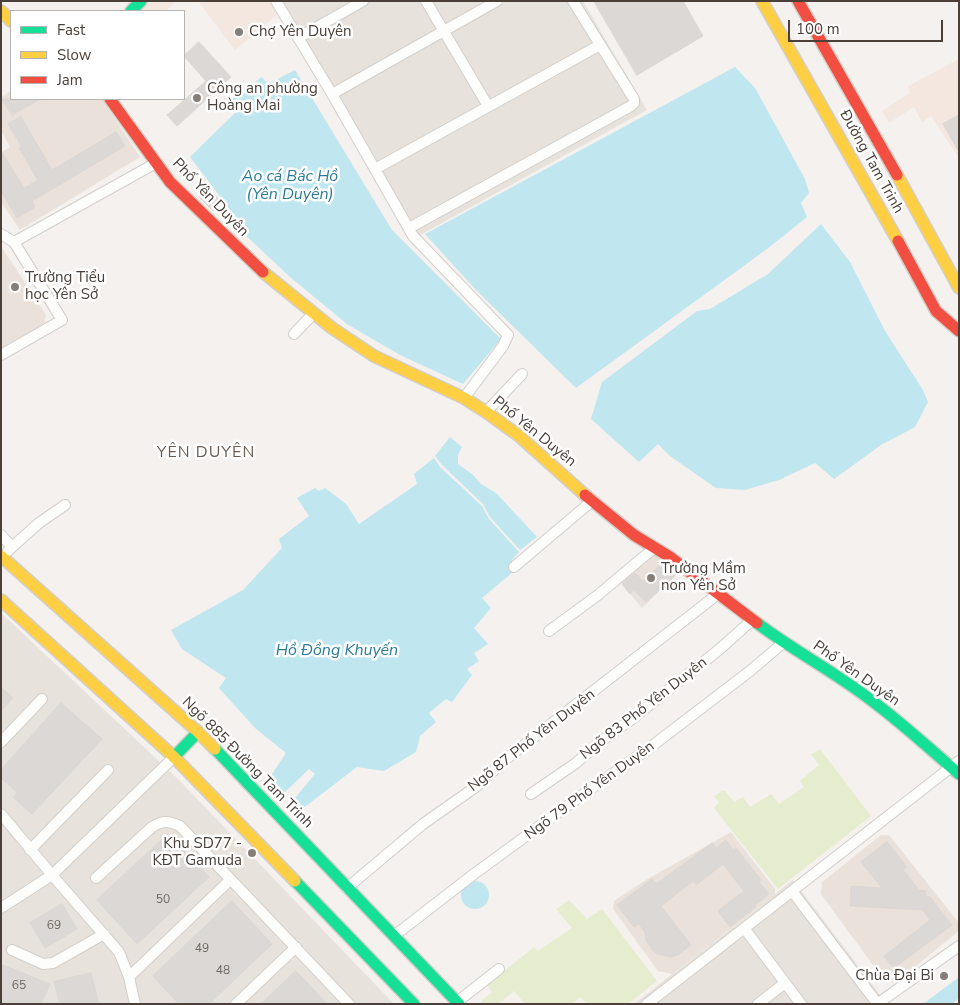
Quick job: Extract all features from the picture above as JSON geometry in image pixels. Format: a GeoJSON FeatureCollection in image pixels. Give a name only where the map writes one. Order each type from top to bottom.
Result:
{"type":"FeatureCollection","features":[{"type":"Feature","properties":{"kind":"street"},"geometry":{"type":"LineString","coordinates":[[132,10],[141,1]]}},
{"type":"Feature","properties":{"kind":"street"},"geometry":{"type":"LineString","coordinates":[[276,1],[332,94],[413,236],[508,335],[503,346],[464,398]]}},
{"type":"Feature","properties":{"kind":"street"},"geometry":{"type":"LineString","coordinates":[[298,38],[363,1]]}},
{"type":"Feature","properties":{"kind":"street"},"geometry":{"type":"LineString","coordinates":[[426,1],[488,106]]}},
{"type":"Feature","properties":{"kind":"street"},"geometry":{"type":"LineString","coordinates":[[332,94],[497,1]]}},
{"type":"Feature","properties":{"kind":"street"},"geometry":{"type":"LineString","coordinates":[[409,228],[634,103],[634,100],[573,1]]}},
{"type":"Feature","properties":{"kind":"street","name":"Đường Tam Trinh"},"geometry":{"type":"LineString","coordinates":[[762,1],[936,311],[959,331]]}},
{"type":"Feature","properties":{"kind":"street","name":"Đường Tam Trinh"},"geometry":{"type":"LineString","coordinates":[[798,1],[870,126],[959,288]]}},
{"type":"Feature","properties":{"kind":"street"},"geometry":{"type":"LineString","coordinates":[[375,169],[600,45]]}},
{"type":"Feature","properties":{"kind":"street","name":"Phố Yên Duyên"},"geometry":{"type":"LineString","coordinates":[[111,100],[170,182],[268,278],[332,328],[383,362],[464,398],[486,412],[539,453],[592,501],[634,535],[670,557],[784,643],[870,699],[956,767]]}},
{"type":"Feature","properties":{"kind":"street"},"geometry":{"type":"LineString","coordinates":[[14,242],[156,162]]}},
{"type":"Feature","properties":{"kind":"street"},"geometry":{"type":"LineString","coordinates":[[1,234],[14,242],[62,320],[1,356]]}},
{"type":"Feature","properties":{"kind":"street"},"geometry":{"type":"LineString","coordinates":[[294,334],[314,313]]}},
{"type":"Feature","properties":{"kind":"street"},"geometry":{"type":"LineString","coordinates":[[486,412],[522,374]]}},
{"type":"Feature","properties":{"kind":"street"},"geometry":{"type":"LineString","coordinates":[[514,567],[592,501]]}},
{"type":"Feature","properties":{"kind":"street","name":"Ngõ 885 Đường Tam Trinh"},"geometry":{"type":"LineString","coordinates":[[65,505],[39,523],[2,556],[198,732],[458,1003]]}},
{"type":"Feature","properties":{"kind":"street"},"geometry":{"type":"LineString","coordinates":[[1,535],[12,547]]}},
{"type":"Feature","properties":{"kind":"street"},"geometry":{"type":"LineString","coordinates":[[549,631],[598,595],[654,548]]}},
{"type":"Feature","properties":{"kind":"street","name":"Ngõ 87 Phố Yên Duyên"},"geometry":{"type":"LineString","coordinates":[[347,888],[423,824],[477,786],[506,760],[718,594]]}},
{"type":"Feature","properties":{"kind":"street"},"geometry":{"type":"LineString","coordinates":[[1,600],[174,757],[414,1004]]}},
{"type":"Feature","properties":{"kind":"street","name":"Ngõ 83 Phố Yên Duyên"},"geometry":{"type":"LineString","coordinates":[[531,794],[576,763],[600,742],[632,719],[721,648],[752,620]]}},
{"type":"Feature","properties":{"kind":"street","name":"Ngõ 79 Phố Yên Duyên"},"geometry":{"type":"LineString","coordinates":[[394,936],[474,874],[654,745],[784,643]]}},
{"type":"Feature","properties":{"kind":"street"},"geometry":{"type":"LineString","coordinates":[[1,742],[42,699]]}},
{"type":"Feature","properties":{"kind":"street"},"geometry":{"type":"LineString","coordinates":[[1,908],[52,875],[198,732]]}},
{"type":"Feature","properties":{"kind":"street"},"geometry":{"type":"LineString","coordinates":[[647,1004],[956,767]]}},
{"type":"Feature","properties":{"kind":"street"},"geometry":{"type":"LineString","coordinates":[[30,850],[108,770]]}},
{"type":"Feature","properties":{"kind":"street"},"geometry":{"type":"LineString","coordinates":[[1,814],[30,850],[120,952],[129,977],[135,1004]]}},
{"type":"Feature","properties":{"kind":"street"},"geometry":{"type":"LineString","coordinates":[[96,878],[152,827],[163,821],[172,822],[180,826],[349,1004]]}},
{"type":"Feature","properties":{"kind":"street"},"geometry":{"type":"LineString","coordinates":[[129,977],[230,880]]}},
{"type":"Feature","properties":{"kind":"street"},"geometry":{"type":"LineString","coordinates":[[792,891],[877,1004],[959,946]]}},
{"type":"Feature","properties":{"kind":"street"},"geometry":{"type":"LineString","coordinates":[[744,928],[801,1004]]}},
{"type":"Feature","properties":{"kind":"street"},"geometry":{"type":"LineString","coordinates":[[12,950],[43,964],[52,963],[104,934]]}},
{"type":"Feature","properties":{"kind":"street"},"geometry":{"type":"LineString","coordinates":[[236,1004],[296,947]]}},
{"type":"Feature","properties":{"kind":"street"},"geometry":{"type":"LineString","coordinates":[[458,1003],[499,970]]}},
{"type":"Feature","properties":{"kind":"street"},"geometry":{"type":"LineString","coordinates":[[758,1004],[785,982]]}},
{"type":"Feature","properties":{"kind":"shaded area"},"geometry":{"type":"Polygon","coordinates":[[[145,1],[176,1],[167,10],[142,10],[139,7],[145,1]]]}},
{"type":"Feature","properties":{"kind":"shaded area","name":"Chợ Yên Duyên"},"geometry":{"type":"Polygon","coordinates":[[[198,1],[270,1],[278,14],[235,50],[198,1]]]}},
{"type":"Feature","properties":{"kind":"shaded area"},"geometry":{"type":"Polygon","coordinates":[[[272,1],[583,1],[647,110],[411,240],[272,1]]]}},
{"type":"Feature","properties":{"kind":"shaded area"},"geometry":{"type":"Polygon","coordinates":[[[959,59],[959,158],[931,116],[922,122],[914,107],[889,123],[882,111],[910,93],[908,86],[959,59]]]}},
{"type":"Feature","properties":{"kind":"shaded area"},"geometry":{"type":"Polygon","coordinates":[[[10,92],[10,100],[103,100],[140,157],[20,230],[1,202],[1,153],[10,147],[1,130],[1,97],[10,92]]]}},
{"type":"Feature","properties":{"kind":"shaded area","name":"Trường Tiểu học Yên Sở"},"geometry":{"type":"Polygon","coordinates":[[[1,246],[46,315],[43,327],[1,350],[1,246]]]}},
{"type":"Feature","properties":{"kind":"shaded area","name":"Trường Mầm non Yên Sở"},"geometry":{"type":"Polygon","coordinates":[[[654,553],[681,570],[642,608],[621,583],[654,553]]]}},
{"type":"Feature","properties":{"kind":"shaded area"},"geometry":{"type":"Polygon","coordinates":[[[1,613],[179,780],[394,1004],[1,1004],[1,613]]]}},
{"type":"Feature","properties":{"kind":"shaded area"},"geometry":{"type":"Polygon","coordinates":[[[731,832],[775,889],[775,894],[672,974],[658,971],[613,909],[614,901],[644,881],[731,832]]]}},
{"type":"Feature","properties":{"kind":"shaded area"},"geometry":{"type":"Polygon","coordinates":[[[881,835],[889,835],[959,923],[959,931],[895,983],[883,979],[821,894],[822,882],[881,835]]]}},
{"type":"Feature","properties":{"kind":"shaded area"},"geometry":{"type":"Polygon","coordinates":[[[793,880],[887,1004],[634,1004],[793,880]]]}},
{"type":"Feature","properties":{"kind":"green space"},"geometry":{"type":"Polygon","coordinates":[[[820,749],[871,816],[778,889],[714,808],[719,802],[714,796],[724,790],[734,802],[743,797],[750,807],[771,794],[779,804],[804,787],[800,781],[819,765],[811,754],[820,749]]]}},
{"type":"Feature","properties":{"kind":"green space"},"geometry":{"type":"Polygon","coordinates":[[[569,900],[587,919],[602,909],[657,981],[628,1004],[587,1004],[580,997],[572,1004],[525,1004],[514,991],[498,1004],[484,1004],[481,1001],[492,992],[487,985],[534,947],[538,951],[572,928],[556,909],[569,900]]]}},
{"type":"Feature","properties":{"kind":"water"},"geometry":{"type":"Polygon","coordinates":[[[735,67],[755,88],[805,179],[809,193],[801,203],[807,217],[767,249],[576,388],[476,290],[425,234],[735,67]]]}},
{"type":"Feature","properties":{"kind":"water","name":"Ao cá Bác Hồ (Yên Duyên)"},"geometry":{"type":"Polygon","coordinates":[[[295,70],[392,230],[501,339],[463,384],[400,355],[347,324],[290,277],[239,229],[219,195],[190,157],[237,111],[229,101],[262,77],[268,84],[295,70]]]}},
{"type":"Feature","properties":{"kind":"water"},"geometry":{"type":"Polygon","coordinates":[[[821,224],[850,262],[885,331],[923,390],[928,402],[915,427],[881,445],[834,479],[815,463],[779,480],[745,490],[716,488],[670,456],[658,444],[639,462],[591,419],[602,382],[697,311],[710,309],[768,274],[821,224]]]}},
{"type":"Feature","properties":{"kind":"water"},"geometry":{"type":"Polygon","coordinates":[[[450,437],[462,447],[458,455],[458,464],[473,475],[481,484],[496,493],[537,537],[520,550],[490,517],[483,504],[435,456],[450,437]]]}},
{"type":"Feature","properties":{"kind":"water","name":"Hồ Đồng Khuyến"},"geometry":{"type":"Polygon","coordinates":[[[434,458],[440,467],[482,506],[489,519],[519,552],[512,560],[514,571],[482,598],[491,608],[474,628],[488,644],[474,653],[479,661],[467,669],[472,675],[452,702],[446,699],[429,713],[436,722],[420,736],[416,752],[384,771],[357,767],[298,812],[290,804],[315,774],[309,769],[281,796],[266,783],[286,753],[255,728],[219,688],[226,678],[182,649],[171,630],[243,590],[282,548],[279,539],[309,516],[297,498],[315,488],[319,491],[325,488],[346,504],[359,524],[417,484],[414,474],[434,458]]]}},
{"type":"Feature","properties":{"kind":"water"},"geometry":{"type":"Polygon","coordinates":[[[475,881],[485,885],[489,895],[485,905],[475,909],[465,905],[461,895],[465,885],[475,881]]]}},
{"type":"Feature","properties":{"kind":"water"},"geometry":{"type":"Polygon","coordinates":[[[959,977],[959,998],[952,1004],[923,1004],[959,977]]]}},
{"type":"Feature","properties":{"kind":"building"},"geometry":{"type":"Polygon","coordinates":[[[594,1],[683,1],[703,36],[637,75],[594,1]]]}},
{"type":"Feature","properties":{"kind":"building","name":"Công an phường Hoàng Mai"},"geometry":{"type":"Polygon","coordinates":[[[199,42],[231,77],[177,126],[167,115],[206,81],[185,55],[199,42]]]}},
{"type":"Feature","properties":{"kind":"building"},"geometry":{"type":"Polygon","coordinates":[[[2,99],[38,100],[12,115],[2,99]]]}},
{"type":"Feature","properties":{"kind":"building"},"geometry":{"type":"Polygon","coordinates":[[[959,115],[959,152],[943,124],[959,115]]]}},
{"type":"Feature","properties":{"kind":"building"},"geometry":{"type":"Polygon","coordinates":[[[21,117],[52,170],[116,132],[125,146],[32,201],[35,207],[17,218],[1,191],[1,151],[24,188],[38,180],[19,148],[22,147],[8,124],[21,117]]]}},
{"type":"Feature","properties":{"kind":"building"},"geometry":{"type":"Polygon","coordinates":[[[208,189],[222,202],[213,211],[200,198],[208,189]]]}},
{"type":"Feature","properties":{"kind":"building"},"geometry":{"type":"Polygon","coordinates":[[[662,563],[677,574],[646,602],[634,590],[630,594],[622,584],[635,573],[643,581],[662,563]]]}},
{"type":"Feature","properties":{"kind":"building"},"geometry":{"type":"Polygon","coordinates":[[[1,687],[13,698],[1,711],[1,687]]]}},
{"type":"Feature","properties":{"kind":"building"},"geometry":{"type":"Polygon","coordinates":[[[61,703],[102,739],[32,814],[13,797],[17,792],[1,778],[1,770],[61,703]]]}},
{"type":"Feature","properties":{"kind":"building"},"geometry":{"type":"Polygon","coordinates":[[[168,834],[209,877],[137,944],[97,900],[168,834]]]}},
{"type":"Feature","properties":{"kind":"building"},"geometry":{"type":"Polygon","coordinates":[[[726,840],[733,850],[736,848],[761,880],[759,882],[769,894],[755,905],[756,907],[730,927],[718,911],[744,891],[723,864],[696,885],[693,881],[661,906],[691,945],[678,955],[671,957],[657,954],[646,940],[645,932],[639,924],[634,927],[617,905],[652,879],[656,884],[712,843],[716,848],[726,840]]]}},
{"type":"Feature","properties":{"kind":"building"},"geometry":{"type":"Polygon","coordinates":[[[887,842],[907,867],[903,870],[919,890],[926,891],[925,896],[930,897],[952,925],[895,967],[884,956],[930,920],[923,910],[850,906],[851,886],[882,888],[861,862],[887,842]]]}},
{"type":"Feature","properties":{"kind":"building"},"geometry":{"type":"Polygon","coordinates":[[[232,901],[272,944],[209,1004],[179,1004],[153,976],[232,901]]]}},
{"type":"Feature","properties":{"kind":"building"},"geometry":{"type":"Polygon","coordinates":[[[62,904],[77,929],[45,948],[30,923],[62,904]]]}},
{"type":"Feature","properties":{"kind":"building"},"geometry":{"type":"Polygon","coordinates":[[[1,964],[50,984],[41,1004],[1,1004],[1,964]]]}},
{"type":"Feature","properties":{"kind":"building"},"geometry":{"type":"Polygon","coordinates":[[[296,971],[327,1004],[261,1004],[296,971]]]}},
{"type":"Feature","properties":{"kind":"building"},"geometry":{"type":"Polygon","coordinates":[[[91,973],[99,1004],[60,1004],[54,982],[91,973]]]}},
{"type":"Feature","properties":{"kind":"traffic: fast"},"geometry":{"type":"LineString","coordinates":[[132,10],[141,1]]}},
{"type":"Feature","properties":{"kind":"traffic: fast"},"geometry":{"type":"LineString","coordinates":[[757,623],[871,700],[959,774]]}},
{"type":"Feature","properties":{"kind":"traffic: fast"},"geometry":{"type":"LineString","coordinates":[[174,757],[198,732]]}},
{"type":"Feature","properties":{"kind":"traffic: fast"},"geometry":{"type":"LineString","coordinates":[[215,749],[459,1004]]}},
{"type":"Feature","properties":{"kind":"traffic: fast"},"geometry":{"type":"LineString","coordinates":[[295,881],[414,1004]]}},
{"type":"Feature","properties":{"kind":"traffic: slow"},"geometry":{"type":"LineString","coordinates":[[762,1],[898,241]]}},
{"type":"Feature","properties":{"kind":"traffic: slow"},"geometry":{"type":"LineString","coordinates":[[1,11],[10,20]]}},
{"type":"Feature","properties":{"kind":"traffic: slow"},"geometry":{"type":"LineString","coordinates":[[897,175],[959,288]]}},
{"type":"Feature","properties":{"kind":"traffic: slow"},"geometry":{"type":"LineString","coordinates":[[263,272],[332,328],[374,356],[464,398],[486,412],[518,435],[585,495]]}},
{"type":"Feature","properties":{"kind":"traffic: slow"},"geometry":{"type":"LineString","coordinates":[[1,556],[215,749]]}},
{"type":"Feature","properties":{"kind":"traffic: slow"},"geometry":{"type":"LineString","coordinates":[[1,600],[174,757],[295,881]]}},
{"type":"Feature","properties":{"kind":"traffic: jam"},"geometry":{"type":"LineString","coordinates":[[798,1],[897,175]]}},
{"type":"Feature","properties":{"kind":"traffic: jam"},"geometry":{"type":"LineString","coordinates":[[111,100],[170,182],[263,272]]}},
{"type":"Feature","properties":{"kind":"traffic: jam"},"geometry":{"type":"LineString","coordinates":[[898,241],[936,311],[959,331]]}},
{"type":"Feature","properties":{"kind":"traffic: jam"},"geometry":{"type":"LineString","coordinates":[[585,495],[634,535],[670,557],[757,623]]}},
{"type":"Feature","properties":{"kind":"place","name":"Chợ Yên Duyên"},"geometry":{"type":"Point","coordinates":[239,32]}},
{"type":"Feature","properties":{"kind":"place","name":"Công an phường Hoàng Mai"},"geometry":{"type":"Point","coordinates":[197,98]}},
{"type":"Feature","properties":{"kind":"place","name":"Trường Tiểu học Yên Sở"},"geometry":{"type":"Point","coordinates":[15,287]}},
{"type":"Feature","properties":{"kind":"place","name":"Trường Mầm non Yên Sở"},"geometry":{"type":"Point","coordinates":[651,578]}},
{"type":"Feature","properties":{"kind":"place","name":"Khu SD77 - KĐT Gamuda"},"geometry":{"type":"Point","coordinates":[252,853]}},
{"type":"Feature","properties":{"kind":"place","name":"Chùa Đại Bi"},"geometry":{"type":"Point","coordinates":[944,976]}},
{"type":"Feature","properties":{"kind":"district","name":"YÊN DUYÊN"},"geometry":{"type":"Point","coordinates":[206,453]}}]}
